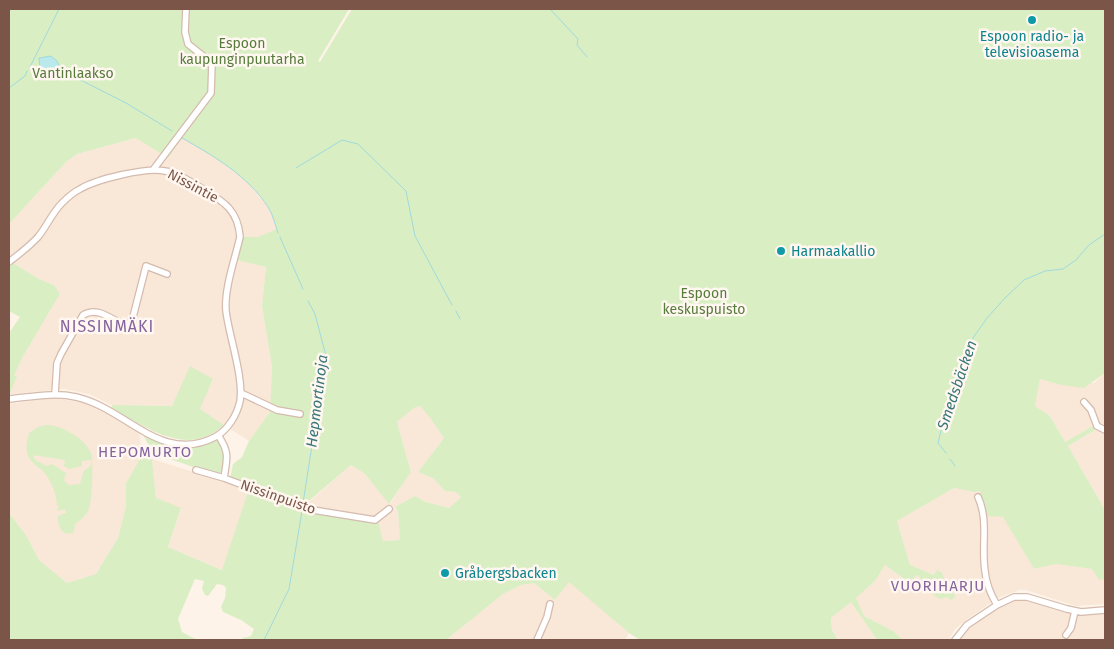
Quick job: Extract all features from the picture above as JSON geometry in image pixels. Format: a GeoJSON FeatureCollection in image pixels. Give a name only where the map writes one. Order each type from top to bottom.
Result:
{"type":"FeatureCollection","features":[{"type":"Feature","properties":{"kind":"street"},"geometry":{"type":"LineString","coordinates":[[154,170],[211,93],[212,63],[188,44],[185,32],[186,10]]}},
{"type":"Feature","properties":{"kind":"street","name":"Nissintie"},"geometry":{"type":"LineString","coordinates":[[9,262],[33,242],[62,203],[79,190],[100,181],[154,170],[173,172],[227,206],[238,219],[240,237],[226,302],[241,393],[240,401],[232,420],[218,435]]}},
{"type":"Feature","properties":{"kind":"street"},"geometry":{"type":"LineString","coordinates":[[54,394],[57,363],[83,316],[88,312],[97,312],[120,324],[128,325],[133,317],[146,266],[167,274]]}},
{"type":"Feature","properties":{"kind":"street"},"geometry":{"type":"LineString","coordinates":[[241,393],[277,410],[300,414]]}},
{"type":"Feature","properties":{"kind":"street"},"geometry":{"type":"LineString","coordinates":[[9,399],[54,394],[77,397],[159,439],[177,445],[198,444],[218,435]]}},
{"type":"Feature","properties":{"kind":"street"},"geometry":{"type":"LineString","coordinates":[[1084,402],[1091,410],[1097,426],[1105,430]]}},
{"type":"Feature","properties":{"kind":"street","name":"Nissinpuisto"},"geometry":{"type":"LineString","coordinates":[[218,435],[228,455],[224,478]]}},
{"type":"Feature","properties":{"kind":"street","name":"Nissinpuisto"},"geometry":{"type":"LineString","coordinates":[[196,470],[224,478],[305,508],[334,514],[375,520],[389,509]]}},
{"type":"Feature","properties":{"kind":"street"},"geometry":{"type":"LineString","coordinates":[[978,498],[983,508],[985,520],[984,570],[991,595],[997,605]]}},
{"type":"Feature","properties":{"kind":"street"},"geometry":{"type":"LineString","coordinates":[[955,640],[967,625],[997,605],[1014,597],[1027,597],[1075,611],[1105,610]]}},
{"type":"Feature","properties":{"kind":"street"},"geometry":{"type":"LineString","coordinates":[[537,640],[547,617],[550,604]]}},
{"type":"Feature","properties":{"kind":"street"},"geometry":{"type":"LineString","coordinates":[[1066,636],[1075,611]]}},
{"type":"Feature","properties":{"kind":"shaded area"},"geometry":{"type":"Polygon","coordinates":[[[137,138],[168,158],[182,138],[212,155],[246,181],[269,208],[277,230],[258,237],[242,237],[237,260],[266,266],[262,306],[272,367],[270,412],[249,441],[199,409],[213,380],[191,367],[172,406],[112,405],[89,394],[65,389],[10,394],[16,377],[14,376],[22,358],[60,294],[54,285],[39,279],[13,263],[9,258],[9,224],[66,162],[77,154],[137,138]]]}},
{"type":"Feature","properties":{"kind":"shaded area"},"geometry":{"type":"Polygon","coordinates":[[[1105,373],[1105,510],[1068,446],[1095,430],[1093,426],[1065,442],[1050,416],[1035,406],[1040,379],[1061,385],[1094,383],[1105,373]]]}},
{"type":"Feature","properties":{"kind":"shaded area"},"geometry":{"type":"Polygon","coordinates":[[[52,398],[85,403],[107,413],[139,432],[142,455],[126,483],[126,506],[118,538],[96,574],[67,583],[39,560],[26,535],[9,513],[9,404],[52,398]]]}},
{"type":"Feature","properties":{"kind":"shaded area"},"geometry":{"type":"Polygon","coordinates":[[[420,406],[444,438],[418,472],[433,478],[445,491],[457,492],[461,497],[449,508],[426,502],[415,496],[395,508],[398,511],[400,540],[382,541],[353,519],[307,512],[302,509],[303,506],[351,465],[365,474],[390,504],[411,471],[397,422],[414,408],[420,406]]]}},
{"type":"Feature","properties":{"kind":"shaded area"},"geometry":{"type":"Polygon","coordinates":[[[152,459],[222,481],[248,492],[223,570],[168,547],[181,509],[156,498],[152,459]]]}},
{"type":"Feature","properties":{"kind":"shaded area"},"geometry":{"type":"Polygon","coordinates":[[[954,488],[974,492],[980,491],[987,516],[1003,516],[1034,569],[1056,564],[1093,569],[1105,562],[1105,604],[1076,606],[1026,590],[1019,590],[998,598],[966,620],[955,629],[949,640],[903,640],[893,631],[864,616],[856,598],[875,581],[885,565],[907,582],[918,575],[928,589],[934,575],[910,565],[897,521],[954,488]]]}},
{"type":"Feature","properties":{"kind":"shaded area"},"geometry":{"type":"Polygon","coordinates":[[[569,581],[629,633],[625,640],[446,640],[503,594],[521,585],[534,583],[555,600],[569,581]]]}},
{"type":"Feature","properties":{"kind":"shaded area"},"geometry":{"type":"Polygon","coordinates":[[[1019,599],[1025,599],[1079,615],[1105,612],[1105,640],[959,640],[968,628],[996,608],[1019,599]]]}},
{"type":"Feature","properties":{"kind":"shaded area"},"geometry":{"type":"Polygon","coordinates":[[[851,602],[877,640],[838,640],[832,630],[831,618],[851,602]]]}},
{"type":"Feature","properties":{"kind":"green space","name":"Espoon keskuspuisto"},"geometry":{"type":"Polygon","coordinates":[[[9,9],[349,9],[318,61],[320,62],[352,9],[1105,9],[1105,373],[1084,388],[1061,385],[1040,379],[1035,406],[1050,416],[1065,442],[1093,426],[1095,430],[1068,446],[1105,510],[1105,579],[1099,580],[1092,569],[1056,564],[1034,569],[1003,517],[987,516],[980,491],[974,492],[954,488],[897,521],[910,565],[934,575],[937,570],[942,573],[955,597],[952,600],[946,597],[940,599],[927,591],[928,589],[918,575],[908,582],[885,565],[875,581],[856,598],[864,616],[893,631],[903,640],[877,640],[851,602],[831,618],[832,630],[838,640],[640,640],[629,633],[569,582],[555,600],[534,583],[521,585],[503,594],[446,640],[241,640],[251,636],[254,629],[241,620],[223,612],[221,607],[225,598],[226,588],[223,585],[217,584],[208,596],[205,595],[202,589],[204,581],[195,579],[178,619],[182,632],[197,640],[9,640],[9,513],[26,535],[39,560],[67,583],[96,574],[118,538],[126,506],[126,483],[142,455],[147,455],[152,459],[156,498],[181,508],[168,547],[222,570],[248,492],[307,512],[378,521],[383,541],[400,540],[398,511],[395,507],[415,496],[426,502],[449,508],[461,497],[456,492],[445,491],[433,478],[418,472],[444,438],[420,406],[414,408],[397,422],[411,472],[389,504],[365,474],[351,465],[303,506],[250,484],[230,479],[233,464],[242,457],[249,441],[270,412],[272,367],[262,306],[266,267],[237,260],[242,237],[258,237],[277,229],[269,208],[251,186],[229,168],[182,138],[168,158],[136,138],[77,154],[66,162],[9,224],[9,9]]]}},
{"type":"Feature","properties":{"kind":"green space"},"geometry":{"type":"Polygon","coordinates":[[[13,263],[39,279],[54,285],[60,294],[22,358],[9,394],[9,333],[20,317],[9,311],[9,266],[13,263]]]}},
{"type":"Feature","properties":{"kind":"green space"},"geometry":{"type":"Polygon","coordinates":[[[190,366],[213,379],[200,409],[224,425],[210,435],[196,439],[181,440],[153,431],[111,408],[112,405],[172,406],[190,366]]]}},
{"type":"Feature","properties":{"kind":"green space"},"geometry":{"type":"Polygon","coordinates":[[[52,425],[72,433],[84,443],[91,453],[92,458],[92,465],[92,473],[88,511],[75,524],[74,532],[70,534],[63,532],[58,523],[58,516],[66,513],[65,509],[57,511],[59,506],[57,506],[56,496],[50,482],[45,473],[34,464],[27,453],[29,433],[38,427],[52,425]],[[33,455],[35,460],[47,466],[52,464],[66,473],[64,480],[69,485],[80,484],[84,470],[90,467],[92,460],[82,461],[82,466],[69,469],[64,466],[65,460],[33,455]]]}},
{"type":"Feature","properties":{"kind":"green space"},"geometry":{"type":"Polygon","coordinates":[[[145,433],[166,443],[183,447],[219,441],[225,450],[224,470],[217,475],[158,455],[150,449],[144,436],[145,433]]]}},
{"type":"Feature","properties":{"kind":"water"},"geometry":{"type":"Polygon","coordinates":[[[51,56],[57,61],[61,70],[48,76],[40,69],[39,58],[51,56]]]}},
{"type":"Feature","properties":{"kind":"waterway"},"geometry":{"type":"LineString","coordinates":[[30,67],[59,9]]}},
{"type":"Feature","properties":{"kind":"waterway"},"geometry":{"type":"LineString","coordinates":[[550,9],[578,39],[577,45],[587,57]]}},
{"type":"Feature","properties":{"kind":"waterway","name":"Hepmortinoja"},"geometry":{"type":"LineString","coordinates":[[61,70],[126,103],[172,131]]}},
{"type":"Feature","properties":{"kind":"waterway"},"geometry":{"type":"LineString","coordinates":[[9,88],[25,76],[27,71]]}},
{"type":"Feature","properties":{"kind":"waterway","name":"Hepmortinoja"},"geometry":{"type":"LineString","coordinates":[[182,138],[230,168],[251,186],[270,210],[278,233]]}},
{"type":"Feature","properties":{"kind":"waterway"},"geometry":{"type":"LineString","coordinates":[[296,168],[342,140],[358,144],[406,191],[415,236],[452,305]]}},
{"type":"Feature","properties":{"kind":"waterway","name":"Smedsbäcken"},"geometry":{"type":"LineString","coordinates":[[946,453],[938,443],[948,402],[957,393],[955,385],[959,381],[973,338],[987,318],[1024,280],[1045,271],[1063,269],[1076,260],[1089,245],[1105,234]]}},
{"type":"Feature","properties":{"kind":"waterway","name":"Hepmortinoja"},"geometry":{"type":"LineString","coordinates":[[280,237],[303,289]]}},
{"type":"Feature","properties":{"kind":"waterway","name":"Hepmortinoja"},"geometry":{"type":"LineString","coordinates":[[303,503],[326,356],[315,314],[308,301]]}},
{"type":"Feature","properties":{"kind":"waterway"},"geometry":{"type":"LineString","coordinates":[[456,311],[460,319]]}},
{"type":"Feature","properties":{"kind":"waterway","name":"Smedsbäcken"},"geometry":{"type":"LineString","coordinates":[[950,459],[955,466]]}},
{"type":"Feature","properties":{"kind":"waterway","name":"Hepmortinoja"},"geometry":{"type":"LineString","coordinates":[[264,640],[289,589],[302,511]]}},
{"type":"Feature","properties":{"kind":"place","name":"Espoon radio- ja televisioasema"},"geometry":{"type":"Point","coordinates":[1032,20]}},
{"type":"Feature","properties":{"kind":"place","name":"Harmaakallio"},"geometry":{"type":"Point","coordinates":[781,251]}},
{"type":"Feature","properties":{"kind":"place","name":"Gråbergsbacken"},"geometry":{"type":"Point","coordinates":[445,573]}},
{"type":"Feature","properties":{"kind":"district","name":"NISSINMÄKI"},"geometry":{"type":"Point","coordinates":[107,326]}},
{"type":"Feature","properties":{"kind":"district","name":"HEPOMURTO"},"geometry":{"type":"Point","coordinates":[145,452]}},
{"type":"Feature","properties":{"kind":"district","name":"VUORIHARJU"},"geometry":{"type":"Point","coordinates":[938,586]}},
{"type":"Feature","properties":{"kind":"park label","name":"Espoon kaupunginpuutarha"},"geometry":{"type":"Point","coordinates":[242,52]}},
{"type":"Feature","properties":{"kind":"park label","name":"Vantinlaakso"},"geometry":{"type":"Point","coordinates":[73,73]}}]}
